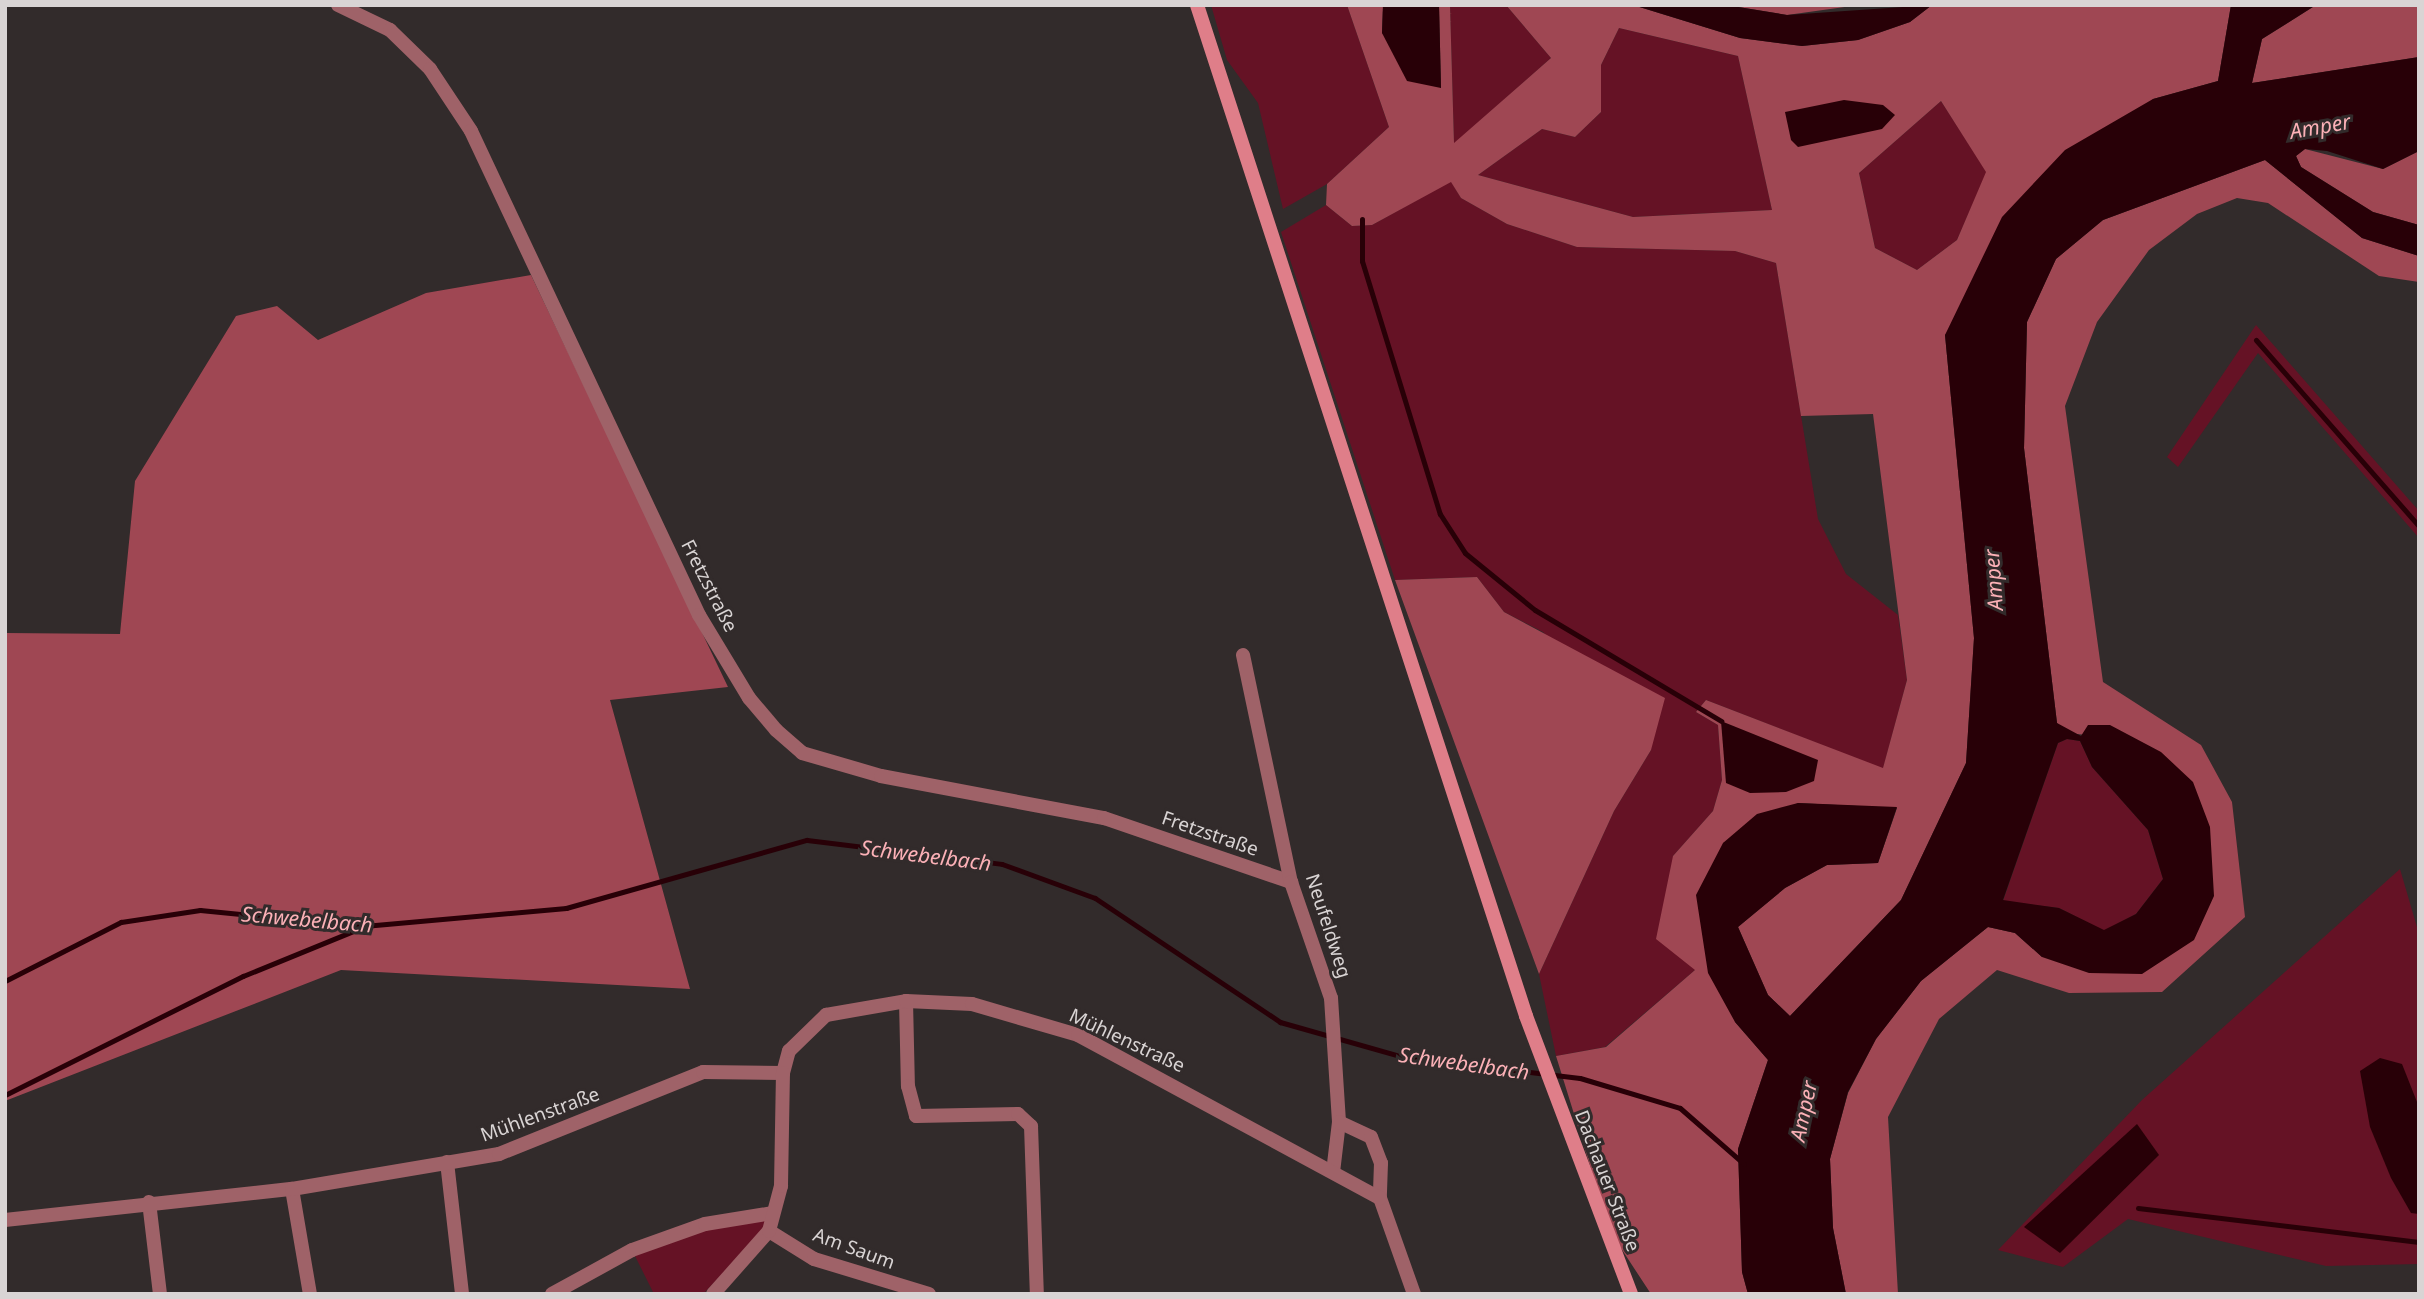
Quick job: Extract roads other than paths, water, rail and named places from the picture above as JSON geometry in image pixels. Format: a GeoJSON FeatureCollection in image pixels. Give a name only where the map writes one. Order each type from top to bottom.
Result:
{"type":"FeatureCollection","features":[{"type":"Feature","properties":{"kind":"main road","name":"Dachauer Straße"},"geometry":{"type":"LineString","coordinates":[[1197,5],[1548,1081],[1631,1294]]}},
{"type":"Feature","properties":{"kind":"street","name":"Fretzstraße"},"geometry":{"type":"LineString","coordinates":[[338,5],[390,30],[430,69],[471,131],[699,615],[749,698],[776,730],[802,753],[881,776],[1104,818],[1291,882]]}},
{"type":"Feature","properties":{"kind":"street","name":"Neufeldweg"},"geometry":{"type":"LineString","coordinates":[[1243,655],[1291,882],[1331,998],[1339,1122],[1333,1172]]}},
{"type":"Feature","properties":{"kind":"street","name":"Mühlenstraße"},"geometry":{"type":"LineString","coordinates":[[5,1220],[149,1202],[292,1189],[499,1154],[704,1072],[783,1073],[789,1051],[826,1015],[906,1001],[972,1004],[1078,1035],[1380,1198]]}},
{"type":"Feature","properties":{"kind":"street"},"geometry":{"type":"LineString","coordinates":[[906,1001],[908,1086],[916,1116],[1018,1114],[1031,1126],[1037,1294]]}},
{"type":"Feature","properties":{"kind":"street"},"geometry":{"type":"LineString","coordinates":[[713,1294],[769,1231],[781,1186],[783,1073]]}},
{"type":"Feature","properties":{"kind":"street"},"geometry":{"type":"LineString","coordinates":[[1339,1122],[1371,1136],[1381,1163],[1380,1198],[1414,1294]]}},
{"type":"Feature","properties":{"kind":"street"},"geometry":{"type":"LineString","coordinates":[[447,1162],[462,1294]]}},
{"type":"Feature","properties":{"kind":"street"},"geometry":{"type":"LineString","coordinates":[[292,1189],[310,1294]]}},
{"type":"Feature","properties":{"kind":"street"},"geometry":{"type":"LineString","coordinates":[[149,1202],[160,1294]]}},
{"type":"Feature","properties":{"kind":"street"},"geometry":{"type":"LineString","coordinates":[[551,1294],[648,1244],[705,1224],[773,1213]]}},
{"type":"Feature","properties":{"kind":"street","name":"Am Saum"},"geometry":{"type":"LineString","coordinates":[[769,1231],[814,1259],[929,1294]]}},
{"type":"Feature","properties":{"kind":"water"},"geometry":{"type":"Polygon","coordinates":[[[1383,5],[1439,5],[1441,88],[1407,81],[1382,33],[1383,5]]]}},
{"type":"Feature","properties":{"kind":"water"},"geometry":{"type":"Polygon","coordinates":[[[1633,5],[1726,5],[1787,15],[1932,5],[1910,22],[1858,40],[1802,46],[1740,38],[1633,5]]]}},
{"type":"Feature","properties":{"kind":"water","name":"Amper"},"geometry":{"type":"Polygon","coordinates":[[[2231,5],[2316,5],[2262,39],[2252,83],[2419,57],[2419,151],[2383,169],[2327,151],[2305,149],[2296,156],[2301,167],[2373,212],[2419,225],[2419,256],[2362,238],[2265,160],[2103,220],[2056,259],[2027,322],[2024,448],[2057,723],[2081,736],[2088,725],[2110,725],[2161,752],[2193,782],[2210,827],[2214,896],[2194,940],[2142,974],[2089,973],[2042,957],[2015,933],[1988,927],[1921,981],[1876,1039],[1848,1092],[1830,1159],[1833,1228],[1846,1294],[1748,1294],[1742,1272],[1738,1149],[1768,1060],[1735,1022],[1708,973],[1696,895],[1723,843],[1757,814],[1798,803],[1897,807],[1878,863],[1827,865],[1785,888],[1738,927],[1768,995],[1790,1016],[1901,900],[1966,763],[1974,638],[1945,335],[2002,217],[2065,150],[2153,99],[2218,81],[2231,5]],[[2067,739],[2058,743],[2003,900],[2059,908],[2104,930],[2136,914],[2163,879],[2148,830],[2092,767],[2080,741],[2067,739]]]}},
{"type":"Feature","properties":{"kind":"water"},"geometry":{"type":"Polygon","coordinates":[[[1844,100],[1883,105],[1895,115],[1882,129],[1798,147],[1791,140],[1785,112],[1844,100]]]}},
{"type":"Feature","properties":{"kind":"water"},"geometry":{"type":"Polygon","coordinates":[[[1721,721],[1818,760],[1814,781],[1786,792],[1750,793],[1726,783],[1721,721]]]}},
{"type":"Feature","properties":{"kind":"water"},"geometry":{"type":"Polygon","coordinates":[[[2380,1058],[2402,1064],[2419,1107],[2419,1214],[2411,1213],[2391,1178],[2370,1127],[2360,1071],[2380,1058]]]}},
{"type":"Feature","properties":{"kind":"water"},"geometry":{"type":"Polygon","coordinates":[[[2137,1124],[2159,1155],[2060,1253],[2024,1227],[2137,1124]]]}},
{"type":"Feature","properties":{"kind":"waterway"},"geometry":{"type":"LineString","coordinates":[[1362,219],[1362,261],[1440,514],[1465,553],[1535,610],[1721,721]]}},
{"type":"Feature","properties":{"kind":"waterway"},"geometry":{"type":"LineString","coordinates":[[2256,340],[2419,526]]}},
{"type":"Feature","properties":{"kind":"waterway","name":"Schwebelbach"},"geometry":{"type":"LineString","coordinates":[[5,981],[121,922],[200,910],[364,926],[566,908],[807,840],[1002,864],[1095,898],[1280,1022],[1400,1056],[1580,1078],[1680,1108],[1744,1164]]}},
{"type":"Feature","properties":{"kind":"waterway"},"geometry":{"type":"LineString","coordinates":[[5,1095],[243,976],[363,927]]}},
{"type":"Feature","properties":{"kind":"waterway"},"geometry":{"type":"LineString","coordinates":[[2138,1208],[2419,1242]]}}]}
